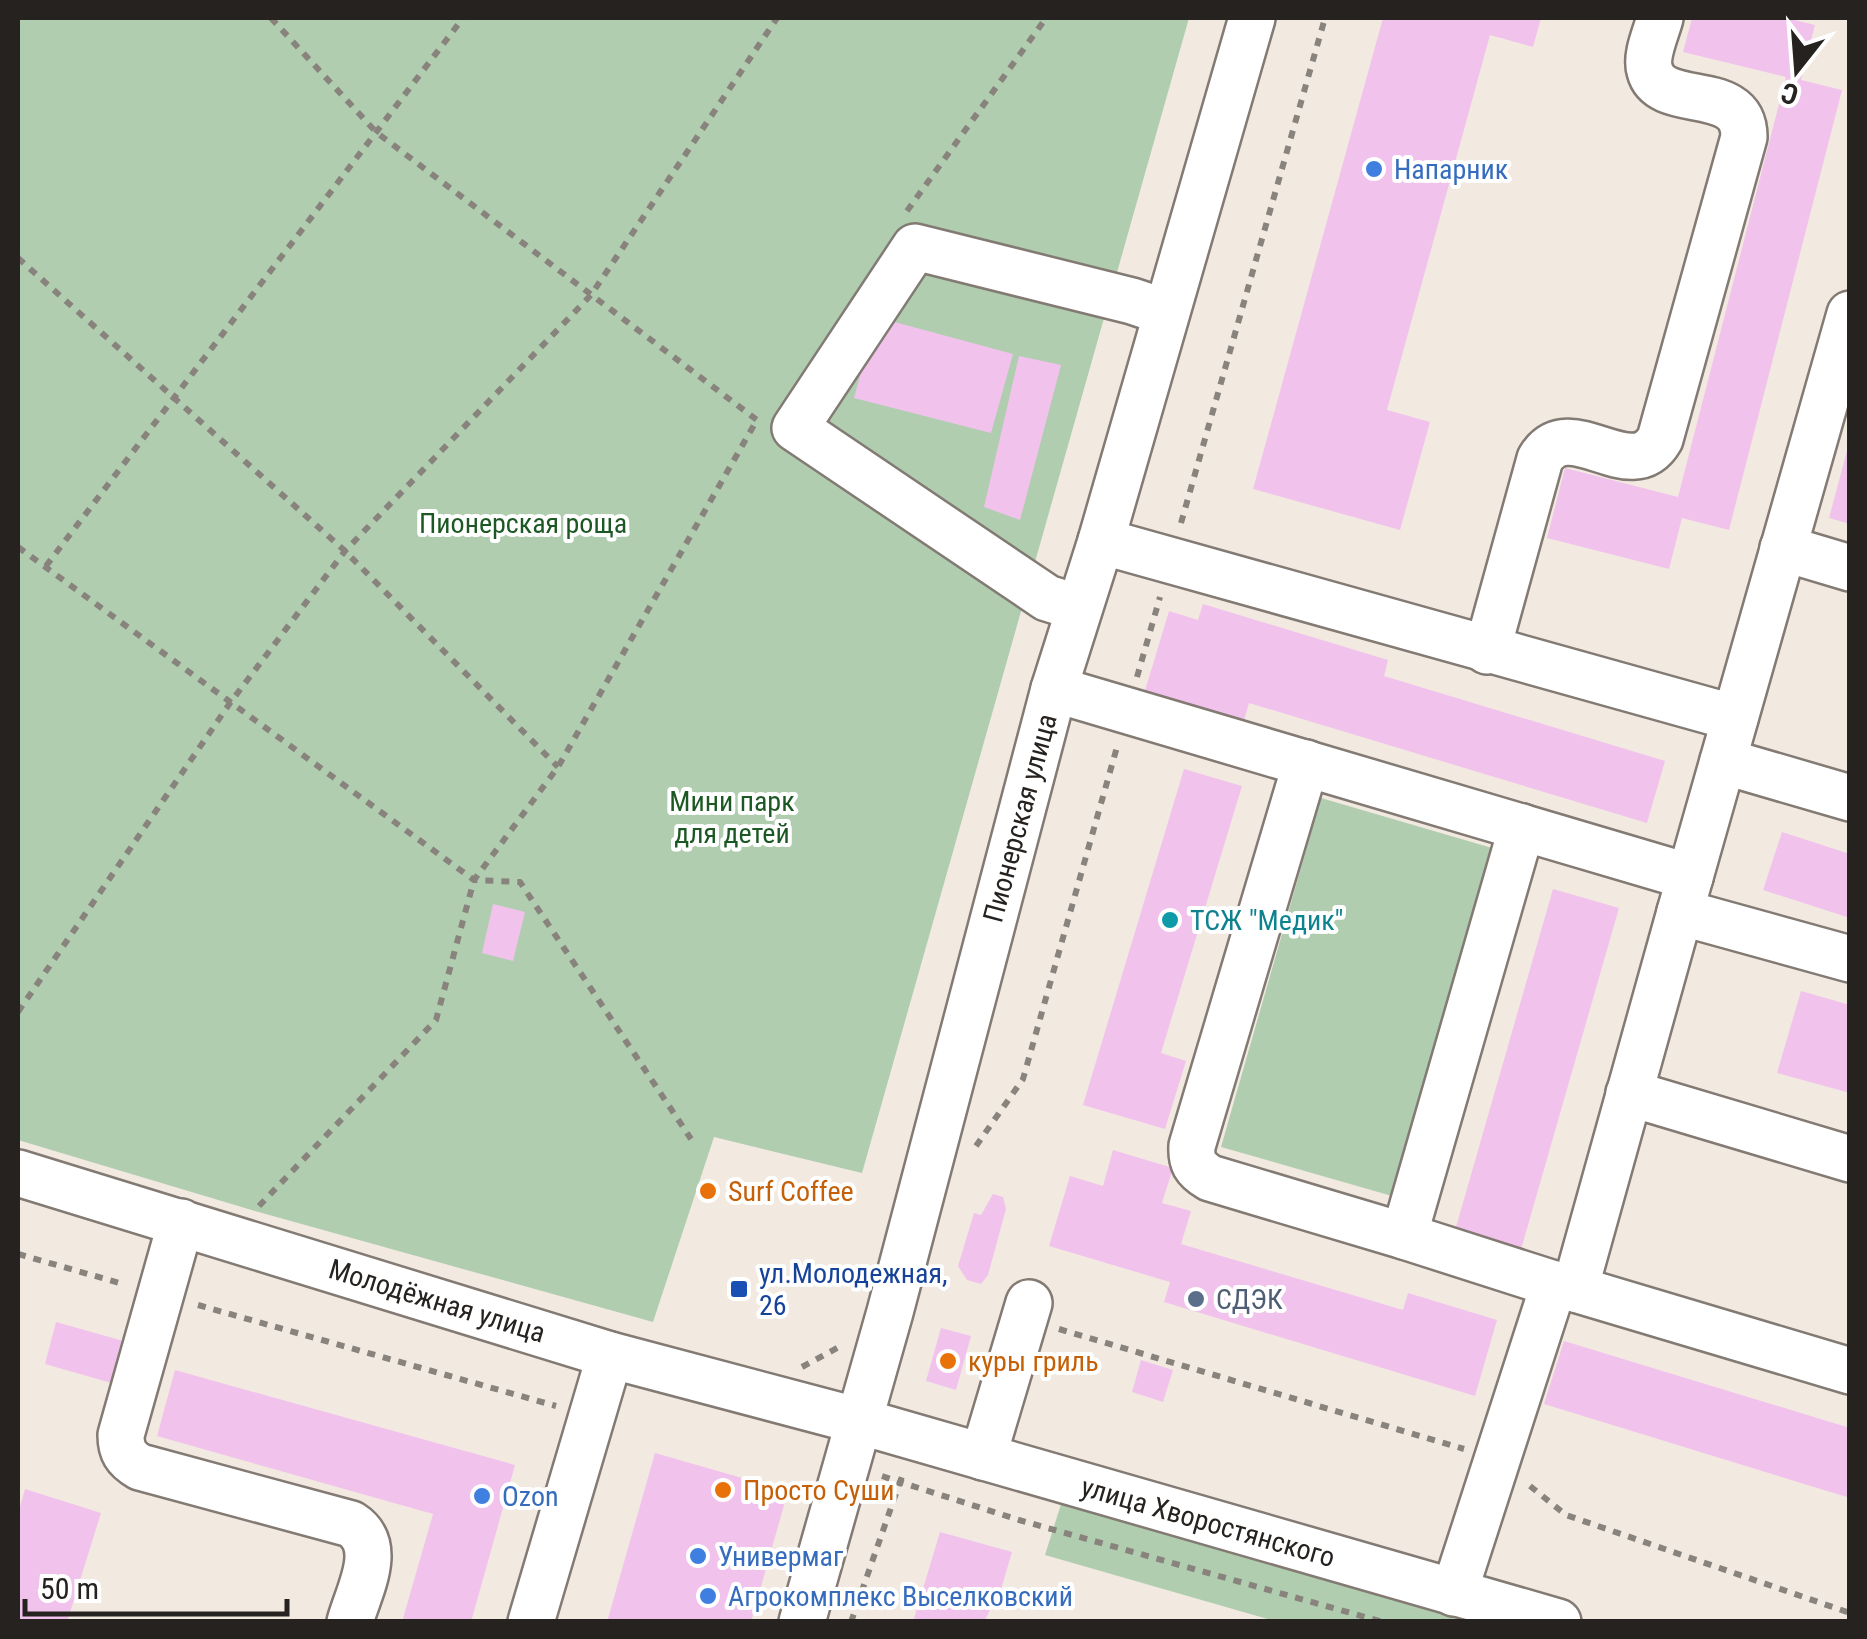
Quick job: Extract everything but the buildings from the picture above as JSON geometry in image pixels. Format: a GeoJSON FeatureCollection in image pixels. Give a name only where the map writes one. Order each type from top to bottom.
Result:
{"type":"FeatureCollection","features":[{"type":"Feature","properties":{"kind":"street","name":"Пионерская улица"},"geometry":{"type":"LineString","coordinates":[[802,1622],[1054,689],[1101,541],[1252,18]]}},
{"type":"Feature","properties":{"kind":"street"},"geometry":{"type":"LineString","coordinates":[[1487,651],[1540,460],[1547,448],[1572,441],[1641,457],[1653,450],[1660,439],[1744,137],[1744,124],[1737,112],[1656,82],[1649,70],[1649,56],[1660,18]]}},
{"type":"Feature","properties":{"kind":"street"},"geometry":{"type":"LineString","coordinates":[[1078,608],[1046,598],[795,428],[916,246],[1164,312]]}},
{"type":"Feature","properties":{"kind":"street"},"geometry":{"type":"LineString","coordinates":[[1454,1593],[1630,1093],[1850,314]]}},
{"type":"Feature","properties":{"kind":"street"},"geometry":{"type":"LineString","coordinates":[[1101,541],[1735,718]]}},
{"type":"Feature","properties":{"kind":"street"},"geometry":{"type":"LineString","coordinates":[[1783,548],[1850,568]]}},
{"type":"Feature","properties":{"kind":"street"},"geometry":{"type":"LineString","coordinates":[[1054,689],[1522,827],[1850,960]]}},
{"type":"Feature","properties":{"kind":"street"},"geometry":{"type":"LineString","coordinates":[[1723,761],[1850,798]]}},
{"type":"Feature","properties":{"kind":"street"},"geometry":{"type":"LineString","coordinates":[[1306,763],[1192,1146],[1192,1159],[1198,1171],[1210,1178],[1850,1371]]}},
{"type":"Feature","properties":{"kind":"street"},"geometry":{"type":"LineString","coordinates":[[1404,1236],[1522,827]]}},
{"type":"Feature","properties":{"kind":"street"},"geometry":{"type":"LineString","coordinates":[[1630,1093],[1850,1159]]}},
{"type":"Feature","properties":{"kind":"street","name":"Молодёжная улица"},"geometry":{"type":"LineString","coordinates":[[18,1173],[610,1355],[859,1421]]}},
{"type":"Feature","properties":{"kind":"street"},"geometry":{"type":"LineString","coordinates":[[181,1222],[121,1448],[128,1460],[140,1467],[351,1524],[362,1532],[369,1544],[369,1557],[350,1622]]}},
{"type":"Feature","properties":{"kind":"street"},"geometry":{"type":"LineString","coordinates":[[983,1457],[1027,1310]]}},
{"type":"Feature","properties":{"kind":"street"},"geometry":{"type":"LineString","coordinates":[[531,1622],[610,1355]]}},
{"type":"Feature","properties":{"kind":"street","name":"улица Хворостянского"},"geometry":{"type":"LineString","coordinates":[[859,1421],[1558,1622]]}},
{"type":"Feature","properties":{"kind":"path"},"geometry":{"type":"LineString","coordinates":[[254,1211],[436,1020],[474,880],[558,767],[757,420],[376,132],[271,18]]}},
{"type":"Feature","properties":{"kind":"path"},"geometry":{"type":"LineString","coordinates":[[46,566],[462,18]]}},
{"type":"Feature","properties":{"kind":"path"},"geometry":{"type":"LineString","coordinates":[[18,1012],[230,703],[345,551],[591,295],[777,18]]}},
{"type":"Feature","properties":{"kind":"path"},"geometry":{"type":"LineString","coordinates":[[966,1159],[1023,1079],[1325,18]]}},
{"type":"Feature","properties":{"kind":"path"},"geometry":{"type":"LineString","coordinates":[[18,258],[345,551],[558,767]]}},
{"type":"Feature","properties":{"kind":"path"},"geometry":{"type":"LineString","coordinates":[[18,547],[474,880],[520,882],[692,1138]]}},
{"type":"Feature","properties":{"kind":"path"},"geometry":{"type":"LineString","coordinates":[[18,1254],[592,1416]]}},
{"type":"Feature","properties":{"kind":"path"},"geometry":{"type":"LineString","coordinates":[[1027,1310],[1498,1459],[1566,1516],[1850,1614]]}},
{"type":"Feature","properties":{"kind":"path"},"geometry":{"type":"LineString","coordinates":[[851,1622],[914,1438]]}},
{"type":"Feature","properties":{"kind":"path"},"geometry":{"type":"LineString","coordinates":[[900,1482],[1038,1526],[1384,1622]]}},
{"type":"Feature","properties":{"kind":"green space","name":"Пионерская роща"},"geometry":{"type":"Polygon","coordinates":[[[18,18],[1189,18],[862,1173],[714,1137],[653,1322],[18,1140],[18,18]]]}},
{"type":"Feature","properties":{"kind":"green space"},"geometry":{"type":"Polygon","coordinates":[[[1321,798],[1492,848],[1392,1196],[1221,1147],[1321,798]]]}},
{"type":"Feature","properties":{"kind":"green space"},"geometry":{"type":"Polygon","coordinates":[[[1062,1501],[1500,1621],[1275,1621],[1045,1555],[1062,1501]]]}},
{"type":"Feature","properties":{"kind":"place","name":"Напарник"},"geometry":{"type":"Point","coordinates":[1374,169]}},
{"type":"Feature","properties":{"kind":"place","name":"ТСЖ \"Медик\""},"geometry":{"type":"Point","coordinates":[1170,920]}},
{"type":"Feature","properties":{"kind":"place","name":"Surf Coffee"},"geometry":{"type":"Point","coordinates":[708,1191]}},
{"type":"Feature","properties":{"kind":"place","name":"ул.Молодежная, 26"},"geometry":{"type":"Point","coordinates":[739,1289]}},
{"type":"Feature","properties":{"kind":"place","name":"СДЭК"},"geometry":{"type":"Point","coordinates":[1196,1299]}},
{"type":"Feature","properties":{"kind":"place","name":"куры гриль"},"geometry":{"type":"Point","coordinates":[948,1361]}},
{"type":"Feature","properties":{"kind":"place","name":"Просто Суши"},"geometry":{"type":"Point","coordinates":[723,1490]}},
{"type":"Feature","properties":{"kind":"place","name":"Ozon"},"geometry":{"type":"Point","coordinates":[482,1496]}},
{"type":"Feature","properties":{"kind":"place","name":"Универмаг"},"geometry":{"type":"Point","coordinates":[698,1556]}},
{"type":"Feature","properties":{"kind":"place","name":"Агрокомплекс Выселковский"},"geometry":{"type":"Point","coordinates":[708,1596]}},
{"type":"Feature","properties":{"kind":"park label","name":"Мини парк для детей"},"geometry":{"type":"Point","coordinates":[732,817]}}]}
